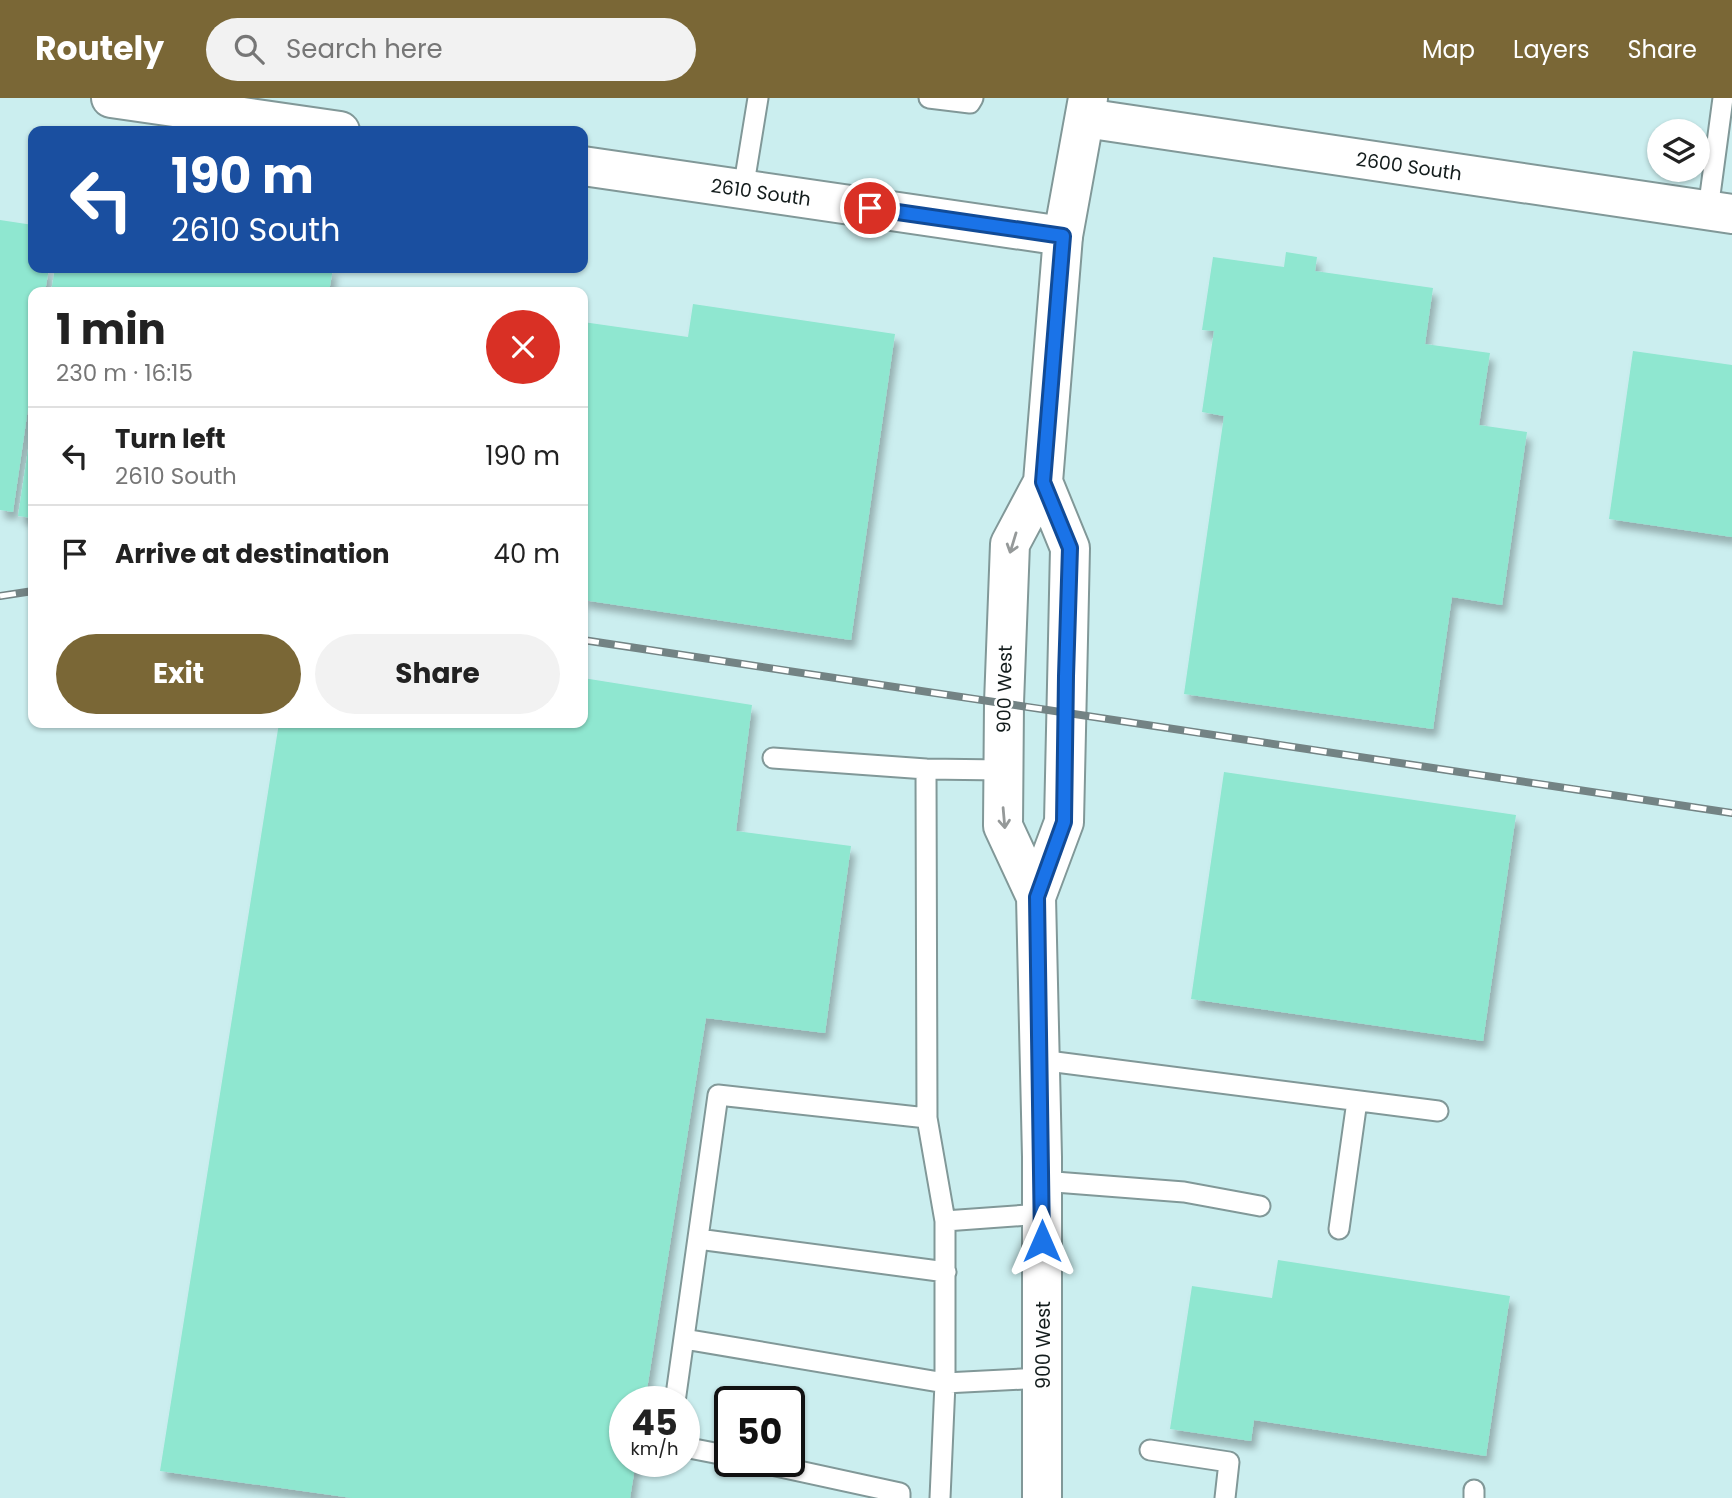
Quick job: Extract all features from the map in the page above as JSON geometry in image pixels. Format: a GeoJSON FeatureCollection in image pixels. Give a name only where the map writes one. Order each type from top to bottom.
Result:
{"type":"FeatureCollection","features":[{"type":"Feature","properties":{"kind":"main road"},"geometry":{"type":"LineString","coordinates":[[111,98],[305,126]]}},
{"type":"Feature","properties":{"kind":"main road","name":"2600 South"},"geometry":{"type":"LineString","coordinates":[[1087,108],[1720,212]]}},
{"type":"Feature","properties":{"kind":"main road","name":"900 West"},"geometry":{"type":"LineString","coordinates":[[1037,897],[1003,826],[1010,544],[1043,482],[1063,236],[1087,108]]}},
{"type":"Feature","properties":{"kind":"main road","name":"2610 South"},"geometry":{"type":"LineString","coordinates":[[588,167],[1063,236]]}},
{"type":"Feature","properties":{"kind":"main road","name":"900 West"},"geometry":{"type":"LineString","coordinates":[[1042,1498],[1042,1197],[1037,897],[1064,822],[1070,548],[1043,482]]}},
{"type":"Feature","properties":{"kind":"lane"},"geometry":{"type":"LineString","coordinates":[[743,190],[758,98]]}},
{"type":"Feature","properties":{"kind":"lane"},"geometry":{"type":"LineString","coordinates":[[929,98],[970,103],[973,98]]}},
{"type":"Feature","properties":{"kind":"lane"},"geometry":{"type":"LineString","coordinates":[[1720,212],[1723,98]]}},
{"type":"Feature","properties":{"kind":"lane"},"geometry":{"type":"LineString","coordinates":[[772,758],[926,769],[1003,770]]}},
{"type":"Feature","properties":{"kind":"lane"},"geometry":{"type":"LineString","coordinates":[[926,769],[926,1118],[945,1221],[946,1272],[940,1498]]}},
{"type":"Feature","properties":{"kind":"lane"},"geometry":{"type":"LineString","coordinates":[[1040,1060],[1438,1111]]}},
{"type":"Feature","properties":{"kind":"lane"},"geometry":{"type":"LineString","coordinates":[[677,1386],[718,1095],[926,1118]]}},
{"type":"Feature","properties":{"kind":"lane"},"geometry":{"type":"LineString","coordinates":[[1339,1229],[1357,1101]]}},
{"type":"Feature","properties":{"kind":"lane"},"geometry":{"type":"LineString","coordinates":[[945,1221],[1042,1197],[1184,1192],[1259,1206]]}},
{"type":"Feature","properties":{"kind":"lane"},"geometry":{"type":"LineString","coordinates":[[698,1239],[946,1272]]}},
{"type":"Feature","properties":{"kind":"lane"},"geometry":{"type":"LineString","coordinates":[[684,1339],[945,1383],[1043,1378]]}},
{"type":"Feature","properties":{"kind":"lane"},"geometry":{"type":"LineString","coordinates":[[1150,1450],[1229,1462],[1224,1498]]}},
{"type":"Feature","properties":{"kind":"lane"},"geometry":{"type":"LineString","coordinates":[[805,1473],[905,1496]]}},
{"type":"Feature","properties":{"kind":"shaded area"},"geometry":{"type":"Polygon","coordinates":[[[0,98],[1732,98],[1732,1498],[0,1498],[0,98]]]}},
{"type":"Feature","properties":{"kind":"building"},"geometry":{"type":"Polygon","coordinates":[[[0,220],[28,224],[28,273],[48,273],[46,287],[28,287],[28,408],[13,512],[0,510],[0,220]]]}},
{"type":"Feature","properties":{"kind":"building"},"geometry":{"type":"Polygon","coordinates":[[[1286,252],[1317,257],[1315,271],[1433,288],[1425,344],[1490,353],[1479,425],[1527,432],[1502,605],[1452,597],[1433,729],[1184,694],[1224,416],[1202,412],[1214,331],[1202,330],[1213,257],[1284,267],[1286,252]]]}},
{"type":"Feature","properties":{"kind":"building"},"geometry":{"type":"Polygon","coordinates":[[[54,273],[332,273],[330,287],[52,287],[54,273]]]}},
{"type":"Feature","properties":{"kind":"building"},"geometry":{"type":"Polygon","coordinates":[[[693,304],[895,334],[851,640],[588,601],[588,323],[688,337],[693,304]]]}},
{"type":"Feature","properties":{"kind":"building"},"geometry":{"type":"Polygon","coordinates":[[[1633,351],[1732,365],[1732,537],[1609,519],[1633,351]]]}},
{"type":"Feature","properties":{"kind":"building"},"geometry":{"type":"Polygon","coordinates":[[[28,450],[28,517],[18,516],[28,450]]]}},
{"type":"Feature","properties":{"kind":"building"},"geometry":{"type":"Polygon","coordinates":[[[588,679],[752,705],[736,831],[851,846],[825,1033],[706,1018],[648,1386],[609,1386],[609,1477],[633,1477],[630,1498],[352,1498],[160,1471],[278,728],[588,728],[588,679]]]}},
{"type":"Feature","properties":{"kind":"building"},"geometry":{"type":"Polygon","coordinates":[[[1224,772],[1516,815],[1483,1041],[1191,999],[1224,772]]]}},
{"type":"Feature","properties":{"kind":"building"},"geometry":{"type":"Polygon","coordinates":[[[1278,1260],[1510,1296],[1486,1456],[1254,1420],[1251,1441],[1170,1429],[1192,1286],[1272,1298],[1278,1260]]]}},
{"type":"Feature","properties":{"kind":"railway"},"geometry":{"type":"LineString","coordinates":[[0,596],[28,592]]}},
{"type":"Feature","properties":{"kind":"railway"},"geometry":{"type":"LineString","coordinates":[[588,641],[1732,813]]}},
{"type":"Feature","properties":{"kind":"route"},"geometry":{"type":"LineString","coordinates":[[870,208],[1063,236],[1043,482],[1070,548],[1064,822],[1037,897],[1042,1241]]}}]}
